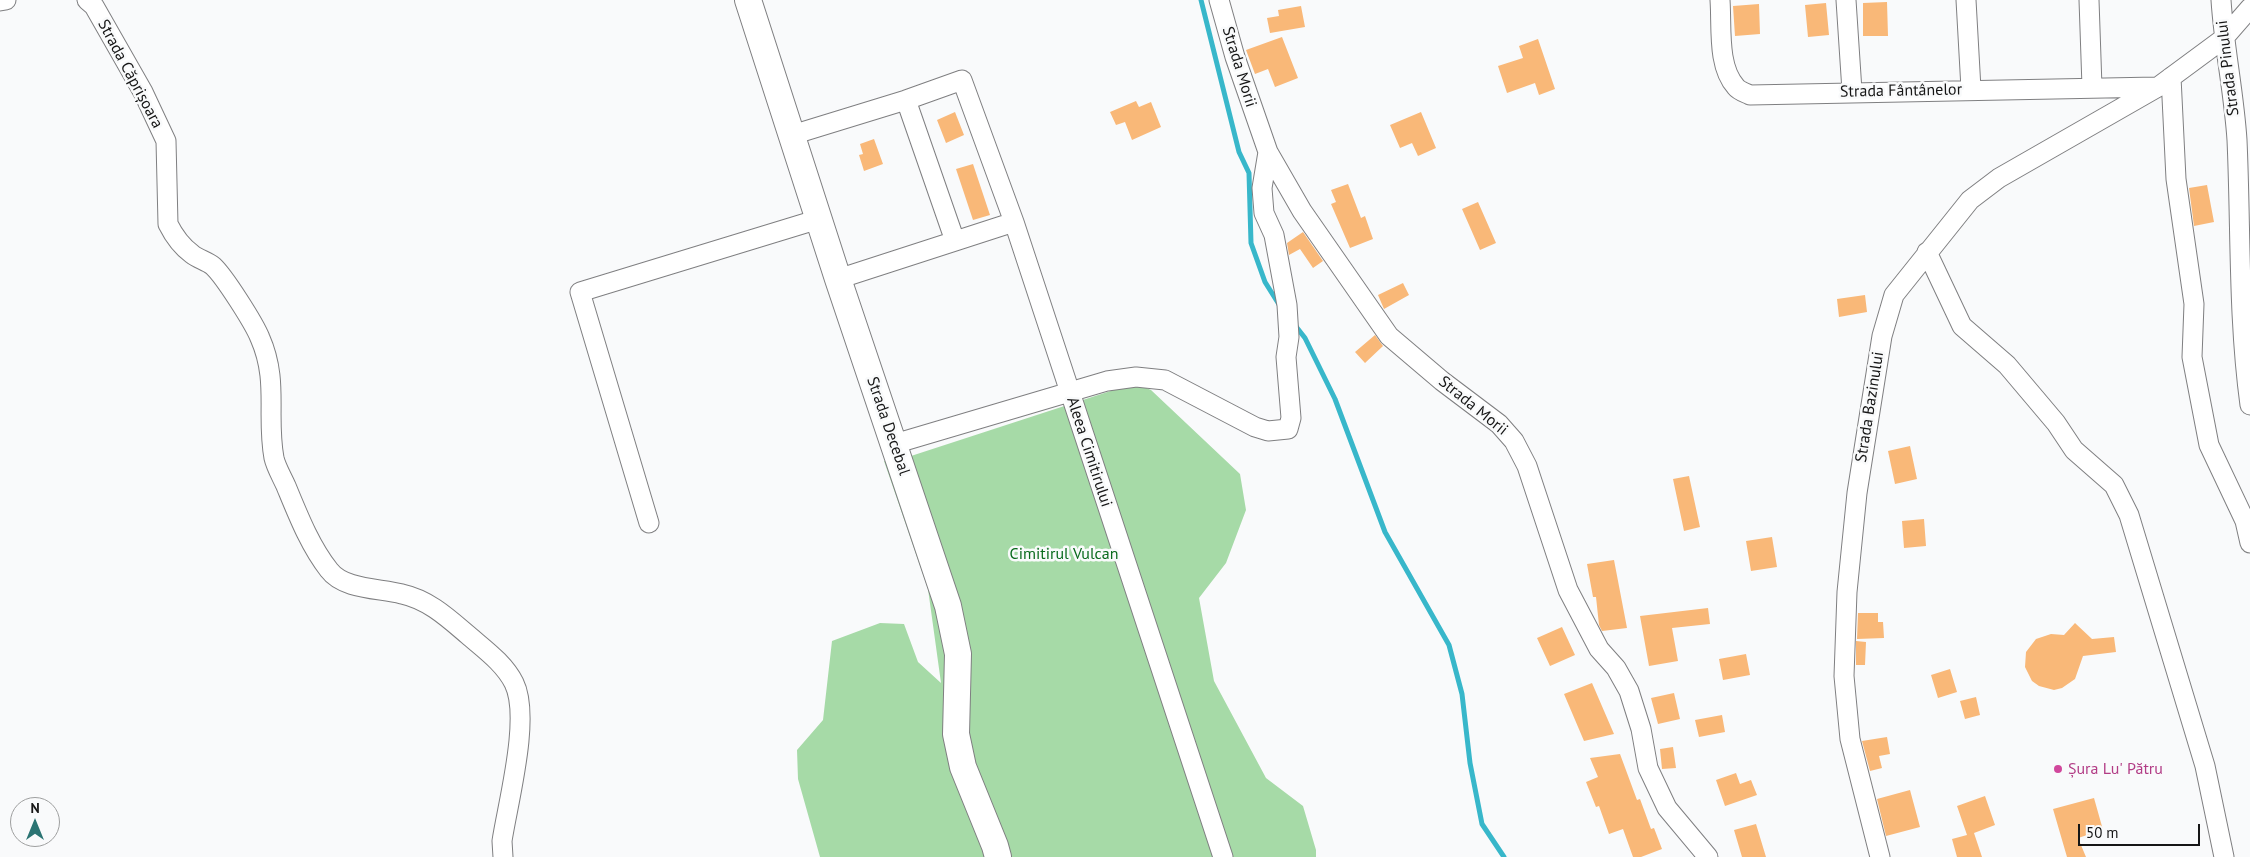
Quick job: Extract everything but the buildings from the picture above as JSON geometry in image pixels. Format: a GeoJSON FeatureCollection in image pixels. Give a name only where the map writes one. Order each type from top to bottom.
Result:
{"type":"FeatureCollection","features":[{"type":"Feature","properties":{"kind":"street"},"geometry":{"type":"LineString","coordinates":[[0,1],[6,0]]}},
{"type":"Feature","properties":{"kind":"street","name":"Strada Căprișoara"},"geometry":{"type":"LineString","coordinates":[[87,0],[94,6],[143,92],[166,141],[168,224],[173,235],[192,254],[212,266],[247,314],[260,337],[270,362],[273,391],[274,459],[304,528],[330,572],[345,582],[404,594],[425,602],[441,612],[501,664],[513,680],[518,691],[520,709],[518,746],[502,841],[504,857]]}},
{"type":"Feature","properties":{"kind":"street","name":"Strada Decebal"},"geometry":{"type":"LineString","coordinates":[[748,0],[838,279],[948,606],[958,654],[956,734],[963,767],[996,846],[998,857]]}},
{"type":"Feature","properties":{"kind":"street","name":"Strada Morii"},"geometry":{"type":"LineString","coordinates":[[1219,0],[1235,57],[1268,152],[1302,211],[1389,336],[1442,381],[1499,424],[1514,441],[1527,466],[1568,590],[1599,649],[1616,668],[1629,691],[1641,729],[1648,768],[1667,808],[1708,857]]}},
{"type":"Feature","properties":{"kind":"street","name":"Strada Fântânelor"},"geometry":{"type":"LineString","coordinates":[[1720,0],[1723,55],[1728,74],[1737,88],[1750,94],[2092,87],[2164,82]]}},
{"type":"Feature","properties":{"kind":"street"},"geometry":{"type":"LineString","coordinates":[[1846,0],[1852,91]]}},
{"type":"Feature","properties":{"kind":"street"},"geometry":{"type":"LineString","coordinates":[[1966,0],[1971,89]]}},
{"type":"Feature","properties":{"kind":"street"},"geometry":{"type":"LineString","coordinates":[[2089,0],[2092,87]]}},
{"type":"Feature","properties":{"kind":"street","name":"Strada Pinului"},"geometry":{"type":"LineString","coordinates":[[2221,0],[2223,39],[2244,195],[2239,258],[2250,405]]}},
{"type":"Feature","properties":{"kind":"street","name":"Strada Bazinului"},"geometry":{"type":"LineString","coordinates":[[1880,857],[1850,739],[1844,676],[1846,592],[1856,493],[1882,336],[1894,295],[1970,200],[1999,178],[2164,82],[2223,39],[2245,9]]}},
{"type":"Feature","properties":{"kind":"street","name":"Aleea Cimitirului"},"geometry":{"type":"LineString","coordinates":[[906,100],[962,80],[1014,222],[1223,857]]}},
{"type":"Feature","properties":{"kind":"street"},"geometry":{"type":"LineString","coordinates":[[2164,82],[2194,304],[2192,357],[2209,445],[2247,520],[2250,542]]}},
{"type":"Feature","properties":{"kind":"street"},"geometry":{"type":"LineString","coordinates":[[792,135],[906,100],[955,241]]}},
{"type":"Feature","properties":{"kind":"street"},"geometry":{"type":"LineString","coordinates":[[894,444],[1070,392],[1124,378],[1150,377],[1165,380],[1255,427],[1268,431],[1288,429],[1291,418],[1286,357],[1289,337],[1287,305],[1274,235],[1264,213],[1262,188],[1268,152]]}},
{"type":"Feature","properties":{"kind":"street"},"geometry":{"type":"LineString","coordinates":[[649,524],[580,292],[819,219]]}},
{"type":"Feature","properties":{"kind":"street"},"geometry":{"type":"LineString","coordinates":[[838,279],[1014,222]]}},
{"type":"Feature","properties":{"kind":"street"},"geometry":{"type":"LineString","coordinates":[[1927,252],[1962,326],[2007,365],[2056,423],[2074,450],[2114,485],[2129,515],[2204,766],[2224,857]]}},
{"type":"Feature","properties":{"kind":"green space","name":"Cimitirul Vulcan"},"geometry":{"type":"Polygon","coordinates":[[[1135,383],[1151,390],[1240,474],[1246,510],[1226,563],[1199,598],[1214,681],[1266,778],[1303,806],[1316,850],[1316,857],[820,857],[798,779],[797,750],[823,720],[832,641],[880,623],[904,624],[918,662],[941,683],[928,589],[884,461],[911,456],[1135,383]]]}},
{"type":"Feature","properties":{"kind":"waterway"},"geometry":{"type":"LineString","coordinates":[[1201,0],[1239,152],[1249,173],[1251,243],[1265,282],[1280,306]]}},
{"type":"Feature","properties":{"kind":"waterway"},"geometry":{"type":"LineString","coordinates":[[1294,324],[1305,338],[1335,399],[1385,532],[1449,645],[1462,694],[1470,763],[1482,824],[1504,857]]}},
{"type":"Feature","properties":{"kind":"place","name":"Șura Lu' Pătru"},"geometry":{"type":"Point","coordinates":[2058,769]}}]}
